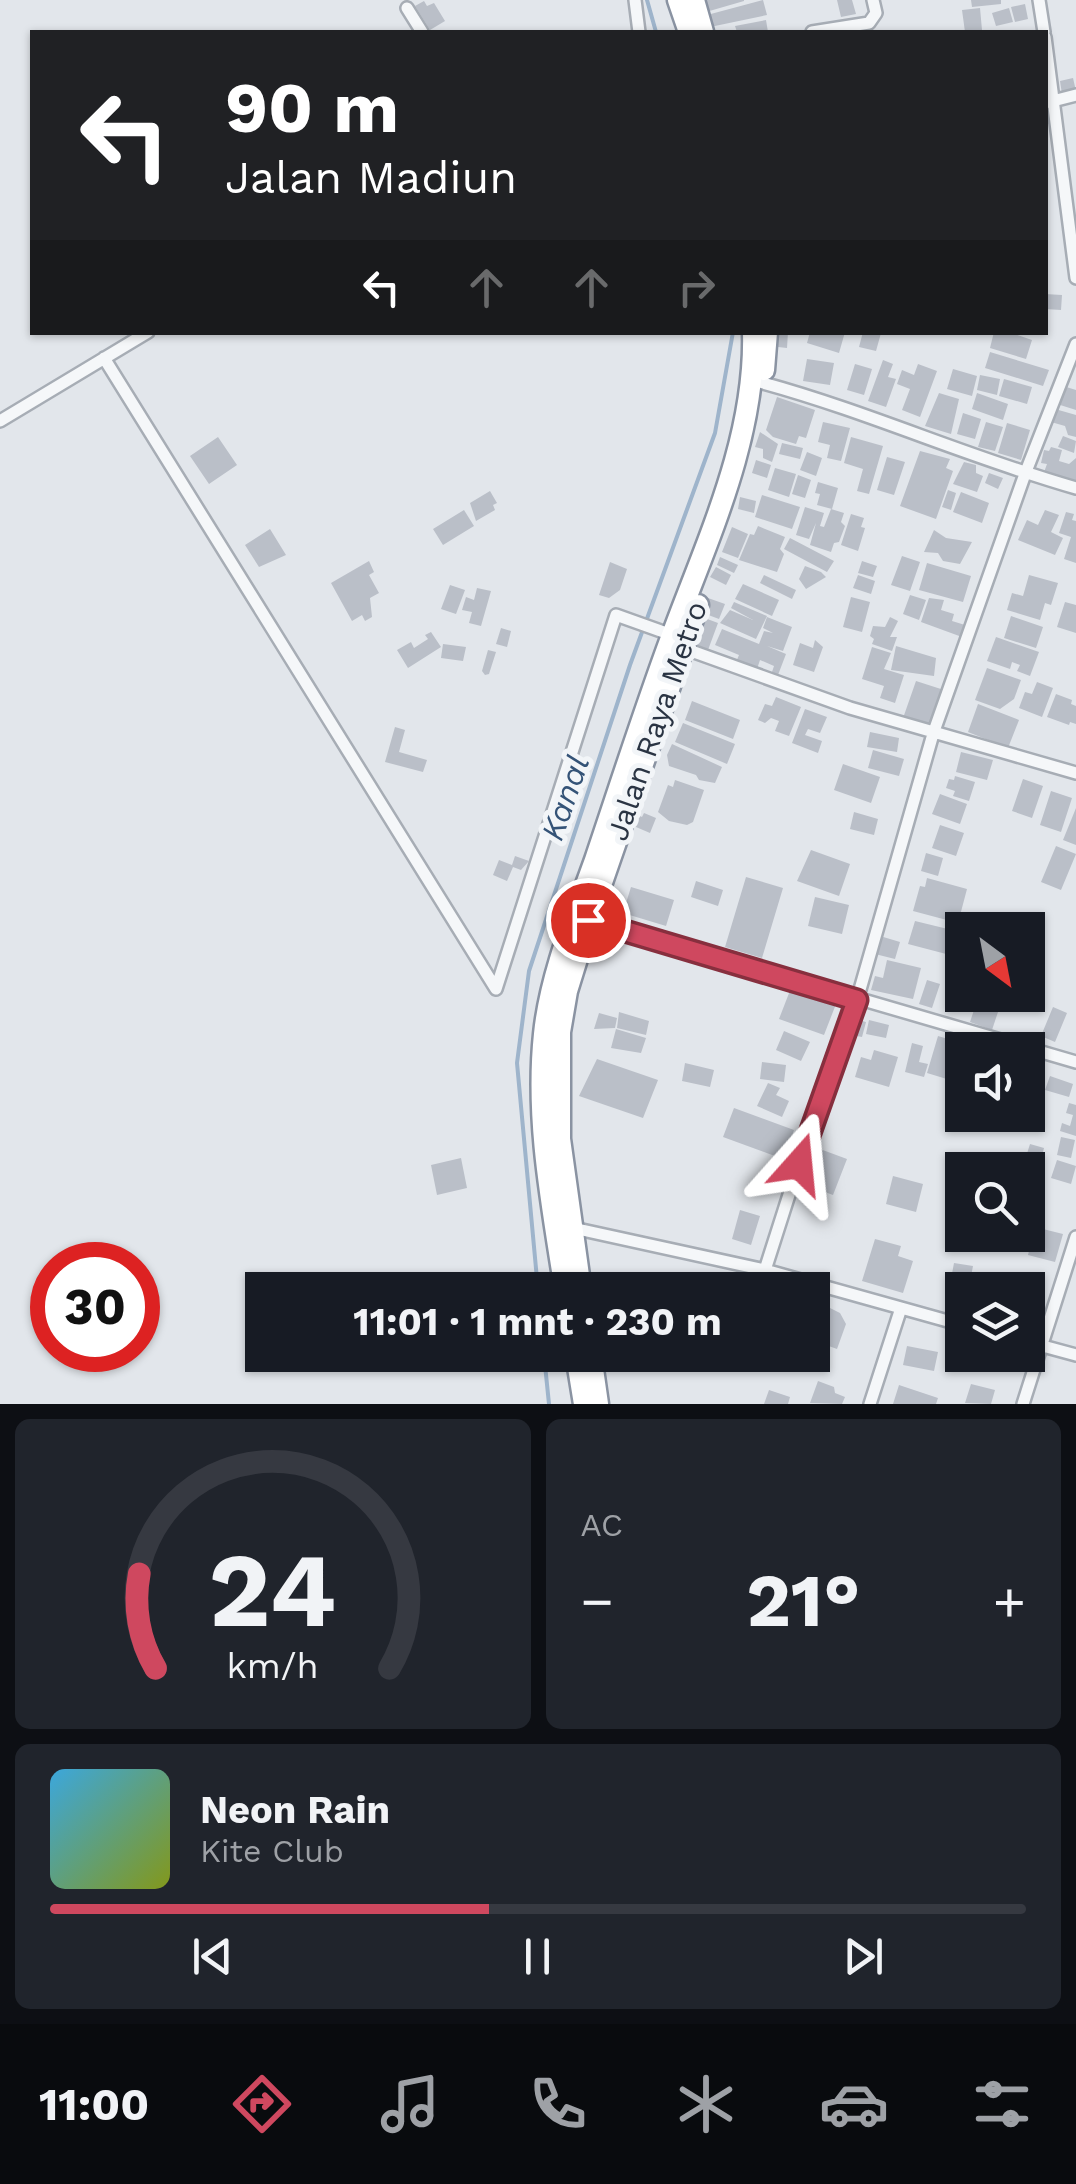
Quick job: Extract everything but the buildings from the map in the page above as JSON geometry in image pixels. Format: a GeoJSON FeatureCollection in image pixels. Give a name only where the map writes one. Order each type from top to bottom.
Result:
{"type":"FeatureCollection","features":[{"type":"Feature","properties":{"kind":"highway"},"geometry":{"type":"LineString","coordinates":[[678,0],[688,30]]}},
{"type":"Feature","properties":{"kind":"highway"},"geometry":{"type":"LineString","coordinates":[[694,0],[702,30]]}},
{"type":"Feature","properties":{"kind":"highway"},"geometry":{"type":"LineString","coordinates":[[575,1272],[543,1126],[544,1032],[553,986],[576,914],[678,642],[726,490],[740,442],[753,335]]}},
{"type":"Feature","properties":{"kind":"highway","name":"Jalan Raya Metro"},"geometry":{"type":"LineString","coordinates":[[564,1228],[560,1032],[567,991],[678,642],[734,497],[763,383],[768,335]]}},
{"type":"Feature","properties":{"kind":"highway"},"geometry":{"type":"LineString","coordinates":[[566,1272],[568,1253]]}},
{"type":"Feature","properties":{"kind":"highway"},"geometry":{"type":"LineString","coordinates":[[579,1372],[584,1404]]}},
{"type":"Feature","properties":{"kind":"highway"},"geometry":{"type":"LineString","coordinates":[[593,1372],[598,1404]]}},
{"type":"Feature","properties":{"kind":"street"},"geometry":{"type":"LineString","coordinates":[[635,0],[640,30]]}},
{"type":"Feature","properties":{"kind":"street"},"geometry":{"type":"LineString","coordinates":[[825,30],[870,23],[876,14],[873,0]]}},
{"type":"Feature","properties":{"kind":"street"},"geometry":{"type":"LineString","coordinates":[[1039,0],[1044,30]]}},
{"type":"Feature","properties":{"kind":"street"},"geometry":{"type":"LineString","coordinates":[[408,8],[421,30]]}},
{"type":"Feature","properties":{"kind":"street"},"geometry":{"type":"LineString","coordinates":[[1076,95],[1049,101],[1076,278]]}},
{"type":"Feature","properties":{"kind":"street"},"geometry":{"type":"LineString","coordinates":[[0,421],[143,335]]}},
{"type":"Feature","properties":{"kind":"street"},"geometry":{"type":"LineString","coordinates":[[765,1270],[857,1000],[933,734],[1076,344]]}},
{"type":"Feature","properties":{"kind":"street"},"geometry":{"type":"LineString","coordinates":[[104,358],[496,989],[616,615],[678,642],[933,734],[1076,773]]}},
{"type":"Feature","properties":{"kind":"street"},"geometry":{"type":"LineString","coordinates":[[763,383],[1076,488]]}},
{"type":"Feature","properties":{"kind":"street"},"geometry":{"type":"LineString","coordinates":[[588,920],[1076,1062]]}},
{"type":"Feature","properties":{"kind":"street"},"geometry":{"type":"LineString","coordinates":[[564,1228],[765,1270],[945,1320]]}},
{"type":"Feature","properties":{"kind":"street"},"geometry":{"type":"LineString","coordinates":[[1045,1336],[1076,1238]]}},
{"type":"Feature","properties":{"kind":"street"},"geometry":{"type":"LineString","coordinates":[[870,1404],[901,1308]]}},
{"type":"Feature","properties":{"kind":"street"},"geometry":{"type":"LineString","coordinates":[[1045,1347],[1076,1356]]}},
{"type":"Feature","properties":{"kind":"street"},"geometry":{"type":"LineString","coordinates":[[1022,1404],[1033,1372]]}},
{"type":"Feature","properties":{"kind":"waterway","name":"Kanal"},"geometry":{"type":"LineString","coordinates":[[647,0],[655,30]]}},
{"type":"Feature","properties":{"kind":"waterway","name":"Kanal"},"geometry":{"type":"LineString","coordinates":[[536,1272],[517,1063],[529,971],[630,665],[715,433],[732,335]]}},
{"type":"Feature","properties":{"kind":"waterway","name":"Kanal"},"geometry":{"type":"LineString","coordinates":[[546,1372],[549,1404]]}},
{"type":"Feature","properties":{"kind":"route"},"geometry":{"type":"LineString","coordinates":[[588,920],[857,1000],[799,1164]]}}]}
